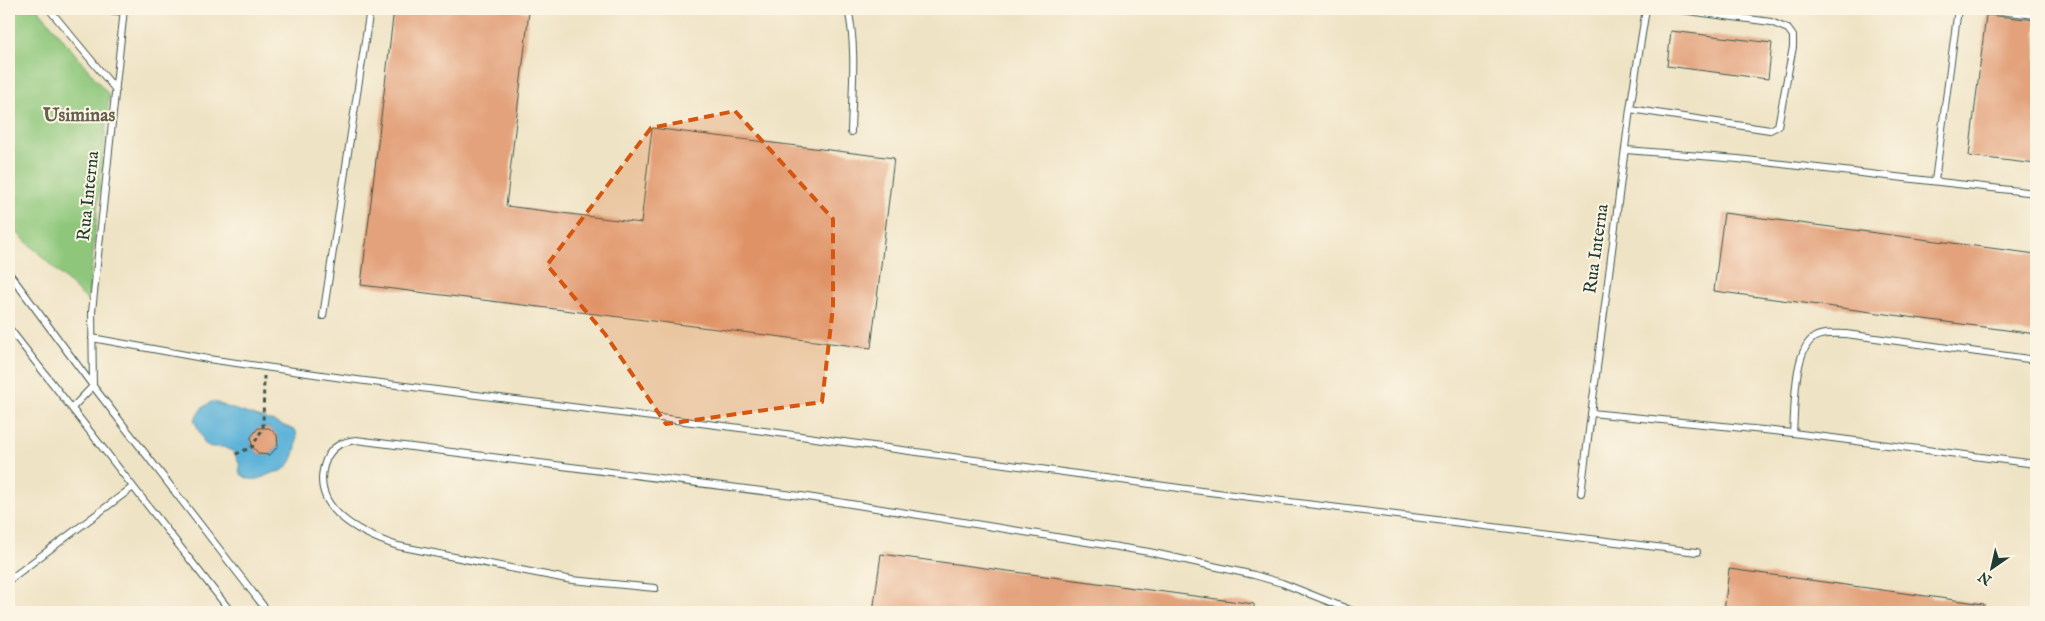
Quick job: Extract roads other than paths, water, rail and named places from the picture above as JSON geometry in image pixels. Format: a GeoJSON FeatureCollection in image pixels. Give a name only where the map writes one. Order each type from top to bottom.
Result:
{"type":"FeatureCollection","features":[{"type":"Feature","properties":{"kind":"lane"},"geometry":{"type":"LineString","coordinates":[[49,9],[116,90]]}},
{"type":"Feature","properties":{"kind":"lane"},"geometry":{"type":"LineString","coordinates":[[99,9],[124,10]]}},
{"type":"Feature","properties":{"kind":"lane"},"geometry":{"type":"LineString","coordinates":[[323,316],[370,9]]}},
{"type":"Feature","properties":{"kind":"lane"},"geometry":{"type":"LineString","coordinates":[[848,9],[851,20],[853,66],[851,132]]}},
{"type":"Feature","properties":{"kind":"lane","name":"Rua Interna"},"geometry":{"type":"LineString","coordinates":[[1581,493],[1630,109],[1646,9]]}},
{"type":"Feature","properties":{"kind":"lane"},"geometry":{"type":"LineString","coordinates":[[1630,109],[1770,130],[1778,126],[1793,47],[1792,36],[1788,29],[1771,22],[1673,9]]}},
{"type":"Feature","properties":{"kind":"lane"},"geometry":{"type":"LineString","coordinates":[[1935,181],[1958,9]]}},
{"type":"Feature","properties":{"kind":"lane"},"geometry":{"type":"LineString","coordinates":[[1980,9],[2036,15]]}},
{"type":"Feature","properties":{"kind":"lane","name":"Rua Interna"},"geometry":{"type":"LineString","coordinates":[[93,386],[92,312],[124,10]]}},
{"type":"Feature","properties":{"kind":"lane"},"geometry":{"type":"LineString","coordinates":[[1626,150],[1686,154],[2036,192]]}},
{"type":"Feature","properties":{"kind":"lane"},"geometry":{"type":"LineString","coordinates":[[9,273],[93,386],[268,612]]}},
{"type":"Feature","properties":{"kind":"lane"},"geometry":{"type":"LineString","coordinates":[[9,328],[231,612]]}},
{"type":"Feature","properties":{"kind":"lane"},"geometry":{"type":"LineString","coordinates":[[1793,433],[1801,355],[1807,343],[1824,334],[1846,334],[2036,360]]}},
{"type":"Feature","properties":{"kind":"lane"},"geometry":{"type":"LineString","coordinates":[[92,338],[264,366],[764,431],[1201,491],[1697,552]]}},
{"type":"Feature","properties":{"kind":"lane"},"geometry":{"type":"LineString","coordinates":[[72,408],[93,386]]}},
{"type":"Feature","properties":{"kind":"lane"},"geometry":{"type":"LineString","coordinates":[[1591,413],[1793,433],[2036,464]]}},
{"type":"Feature","properties":{"kind":"lane"},"geometry":{"type":"LineString","coordinates":[[656,588],[572,580],[398,546],[372,538],[352,526],[326,498],[320,480],[324,466],[329,454],[336,446],[344,441],[356,440],[802,496],[1149,552],[1263,577],[1355,612]]}},
{"type":"Feature","properties":{"kind":"lane"},"geometry":{"type":"LineString","coordinates":[[9,580],[133,487]]}},
{"type":"Feature","properties":{"kind":"water"},"geometry":{"type":"Polygon","coordinates":[[[211,402],[217,403],[273,421],[296,431],[296,447],[293,458],[282,471],[259,479],[244,476],[239,473],[240,466],[234,452],[223,447],[211,447],[205,444],[194,420],[202,408],[211,402]],[[258,428],[251,437],[252,446],[259,454],[270,455],[278,446],[277,435],[269,428],[258,428]]]}},
{"type":"Feature","properties":{"kind":"district","name":"Usiminas"},"geometry":{"type":"Point","coordinates":[79,116]}}]}
